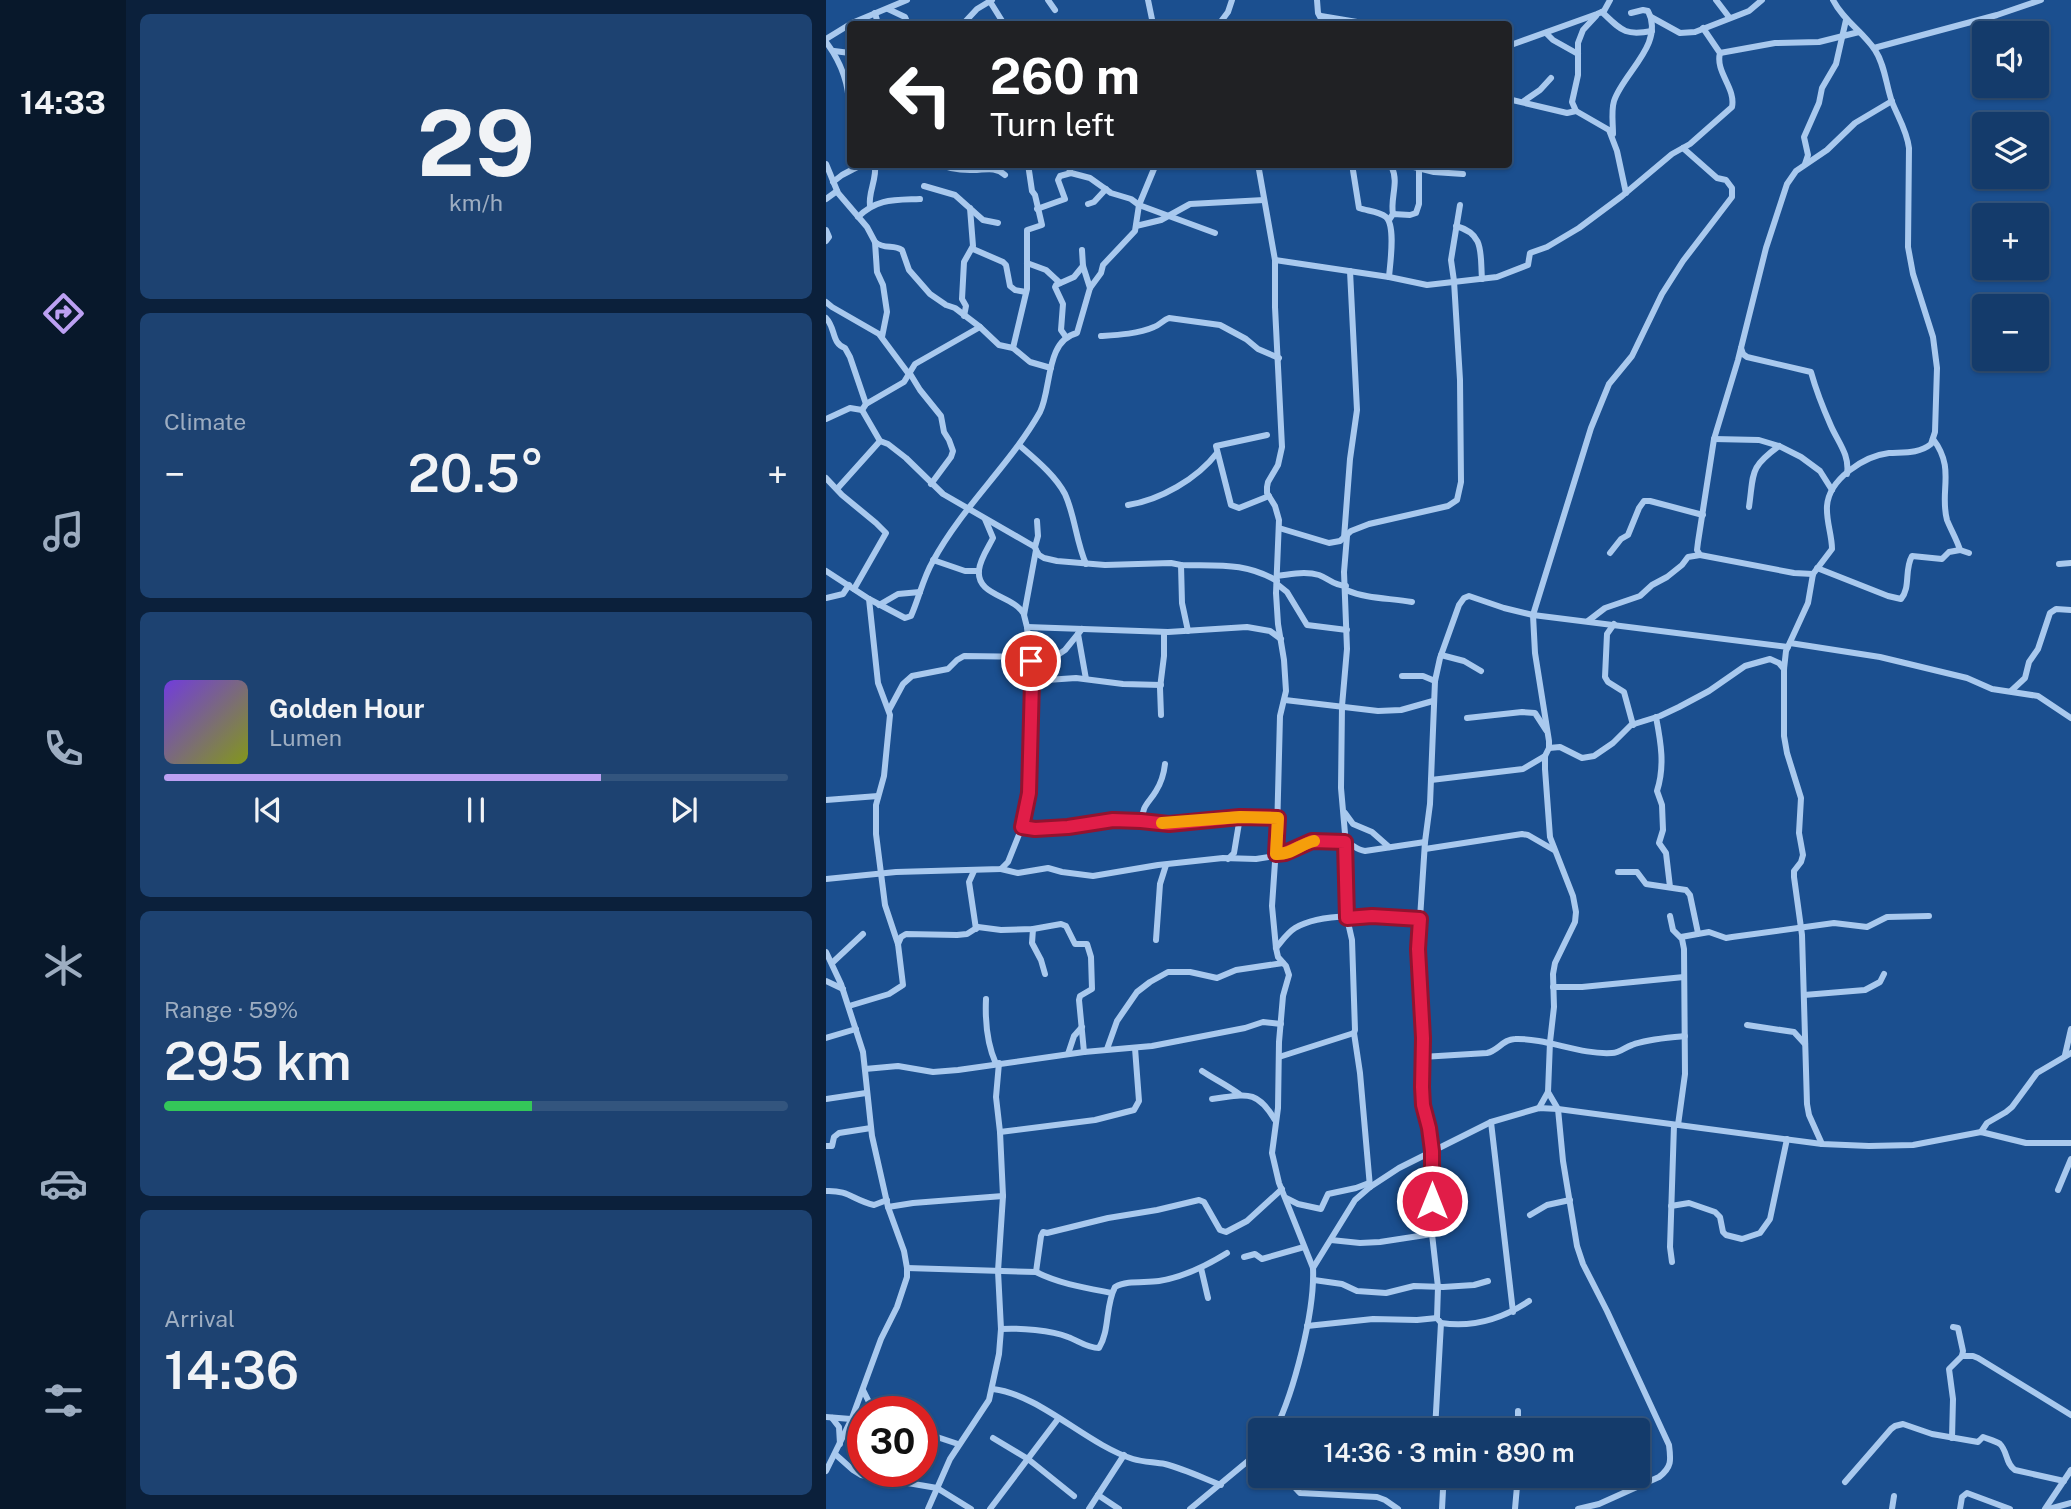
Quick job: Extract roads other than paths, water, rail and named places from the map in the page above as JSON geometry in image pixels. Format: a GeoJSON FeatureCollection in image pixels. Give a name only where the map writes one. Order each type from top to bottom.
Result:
{"type":"FeatureCollection","features":[{"type":"Feature","properties":{"kind":"street"},"geometry":{"type":"LineString","coordinates":[[857,21],[907,0]]}},
{"type":"Feature","properties":{"kind":"street"},"geometry":{"type":"LineString","coordinates":[[1048,0],[1055,10]]}},
{"type":"Feature","properties":{"kind":"street"},"geometry":{"type":"LineString","coordinates":[[1148,0],[1152,21]]}},
{"type":"Feature","properties":{"kind":"street"},"geometry":{"type":"LineString","coordinates":[[1221,21],[1232,0]]}},
{"type":"Feature","properties":{"kind":"street"},"geometry":{"type":"LineString","coordinates":[[1317,0],[1318,13],[1323,21]]}},
{"type":"Feature","properties":{"kind":"street"},"geometry":{"type":"LineString","coordinates":[[1610,0],[1580,36],[1578,75],[1572,102],[1576,111],[1601,124],[1613,137]]}},
{"type":"Feature","properties":{"kind":"street"},"geometry":{"type":"LineString","coordinates":[[1651,17],[1681,33],[1695,32],[1717,17],[1729,17],[1749,10],[1762,0]]}},
{"type":"Feature","properties":{"kind":"street"},"geometry":{"type":"LineString","coordinates":[[1822,1143],[1807,1104],[1801,927],[1794,871],[1801,862],[1802,855],[1799,833],[1801,798],[1784,736],[1784,669],[1788,647],[1808,603],[1815,571],[1832,550],[1827,507],[1832,490],[1855,467],[1876,456],[1921,450],[1931,444],[1935,432],[1937,368],[1933,337],[1910,264],[1907,230],[1909,148],[1906,133],[1874,48],[1838,11],[1833,0]]}},
{"type":"Feature","properties":{"kind":"street"},"geometry":{"type":"LineString","coordinates":[[1874,48],[1997,16],[2041,0]]}},
{"type":"Feature","properties":{"kind":"street"},"geometry":{"type":"LineString","coordinates":[[966,21],[977,9],[990,1],[1002,21]]}},
{"type":"Feature","properties":{"kind":"street"},"geometry":{"type":"LineString","coordinates":[[1717,2],[1729,17]]}},
{"type":"Feature","properties":{"kind":"street"},"geometry":{"type":"LineString","coordinates":[[1717,2],[1717,17]]}},
{"type":"Feature","properties":{"kind":"street"},"geometry":{"type":"LineString","coordinates":[[890,5],[907,21]]}},
{"type":"Feature","properties":{"kind":"street"},"geometry":{"type":"LineString","coordinates":[[1626,193],[1613,137],[1615,98],[1640,58],[1652,31],[1648,11],[1631,13]]}},
{"type":"Feature","properties":{"kind":"street"},"geometry":{"type":"LineString","coordinates":[[875,13],[877,21]]}},
{"type":"Feature","properties":{"kind":"street"},"geometry":{"type":"LineString","coordinates":[[1600,13],[1627,33],[1652,31]]}},
{"type":"Feature","properties":{"kind":"street"},"geometry":{"type":"LineString","coordinates":[[1512,45],[1600,13]]}},
{"type":"Feature","properties":{"kind":"street"},"geometry":{"type":"LineString","coordinates":[[1321,16],[1340,21]]}},
{"type":"Feature","properties":{"kind":"street"},"geometry":{"type":"LineString","coordinates":[[1805,164],[1808,155],[1804,137],[1819,103],[1822,88],[1836,64],[1846,20]]}},
{"type":"Feature","properties":{"kind":"street"},"geometry":{"type":"LineString","coordinates":[[847,25],[826,41],[834,51],[847,83]]}},
{"type":"Feature","properties":{"kind":"street"},"geometry":{"type":"LineString","coordinates":[[1275,260],[1427,285],[1506,275],[1528,265],[1530,253],[1547,247],[1579,228],[1732,107],[1733,97],[1718,61],[1720,52],[1703,29]]}},
{"type":"Feature","properties":{"kind":"street"},"geometry":{"type":"LineString","coordinates":[[1720,52],[1775,43],[1813,43],[1859,32]]}},
{"type":"Feature","properties":{"kind":"street"},"geometry":{"type":"LineString","coordinates":[[1546,33],[1578,54]]}},
{"type":"Feature","properties":{"kind":"street"},"geometry":{"type":"LineString","coordinates":[[834,51],[847,53]]}},
{"type":"Feature","properties":{"kind":"street"},"geometry":{"type":"LineString","coordinates":[[1522,102],[1536,94],[1552,78]]}},
{"type":"Feature","properties":{"kind":"street"},"geometry":{"type":"LineString","coordinates":[[1512,100],[1567,113],[1576,111]]}},
{"type":"Feature","properties":{"kind":"street"},"geometry":{"type":"LineString","coordinates":[[1700,555],[1697,550],[1714,439],[1741,348],[1766,248],[1787,184],[1805,164],[1827,149],[1855,123],[1892,101]]}},
{"type":"Feature","properties":{"kind":"street"},"geometry":{"type":"LineString","coordinates":[[1539,1108],[1548,1092],[1555,962],[1570,934],[1576,912],[1567,877],[1549,837],[1545,756],[1549,748],[1535,653],[1533,615],[1591,428],[1609,384],[1632,356],[1653,310],[1683,261],[1732,197],[1732,188],[1726,180],[1717,178],[1683,148]]}},
{"type":"Feature","properties":{"kind":"street"},"geometry":{"type":"LineString","coordinates":[[826,164],[837,191],[871,232],[875,242],[877,272],[883,285],[887,312],[882,337]]}},
{"type":"Feature","properties":{"kind":"street"},"geometry":{"type":"LineString","coordinates":[[833,182],[855,168]]}},
{"type":"Feature","properties":{"kind":"street"},"geometry":{"type":"LineString","coordinates":[[870,206],[876,168]]}},
{"type":"Feature","properties":{"kind":"street"},"geometry":{"type":"LineString","coordinates":[[952,168],[971,171],[996,169],[1005,175]]}},
{"type":"Feature","properties":{"kind":"street"},"geometry":{"type":"LineString","coordinates":[[1013,348],[1027,292],[1027,230],[1042,225],[1029,168]]}},
{"type":"Feature","properties":{"kind":"street"},"geometry":{"type":"LineString","coordinates":[[1069,168],[1071,173]]}},
{"type":"Feature","properties":{"kind":"street"},"geometry":{"type":"LineString","coordinates":[[826,571],[879,605],[907,618],[912,614],[933,560],[968,508],[1019,445],[1045,401],[1055,354],[1066,337],[1077,333],[1090,288],[1108,257],[1131,236],[1136,226],[1139,205],[1154,168]]}},
{"type":"Feature","properties":{"kind":"street"},"geometry":{"type":"LineString","coordinates":[[1259,168],[1275,260],[1282,447],[1278,465],[1268,482],[1269,496],[1278,513],[1278,624],[1284,660],[1285,700],[1280,716],[1278,818],[1272,906],[1278,957],[1289,975],[1283,996],[1272,1153],[1282,1189],[1313,1268],[1314,1280],[1307,1326],[1292,1384],[1279,1418]]}},
{"type":"Feature","properties":{"kind":"street"},"geometry":{"type":"LineString","coordinates":[[1353,168],[1359,208],[1391,217],[1416,213],[1419,204],[1419,168]]}},
{"type":"Feature","properties":{"kind":"street"},"geometry":{"type":"LineString","coordinates":[[1389,277],[1392,201],[1396,177],[1392,168]]}},
{"type":"Feature","properties":{"kind":"street"},"geometry":{"type":"LineString","coordinates":[[1424,168],[1434,172],[1463,174]]}},
{"type":"Feature","properties":{"kind":"street"},"geometry":{"type":"LineString","coordinates":[[1037,209],[1065,199],[1058,180],[1060,176],[1071,173],[1090,178],[1111,193],[1131,199],[1139,205],[1215,233]]}},
{"type":"Feature","properties":{"kind":"street"},"geometry":{"type":"LineString","coordinates":[[924,186],[955,195],[983,220],[998,223]]}},
{"type":"Feature","properties":{"kind":"street"},"geometry":{"type":"LineString","coordinates":[[1088,204],[1094,202],[1106,189]]}},
{"type":"Feature","properties":{"kind":"street"},"geometry":{"type":"LineString","coordinates":[[826,199],[837,191]]}},
{"type":"Feature","properties":{"kind":"street"},"geometry":{"type":"LineString","coordinates":[[858,217],[870,206],[887,201],[920,199]]}},
{"type":"Feature","properties":{"kind":"street"},"geometry":{"type":"LineString","coordinates":[[1136,226],[1155,222],[1190,204],[1264,200]]}},
{"type":"Feature","properties":{"kind":"street"},"geometry":{"type":"LineString","coordinates":[[1279,528],[1329,543],[1369,524],[1448,506],[1459,496],[1460,380],[1451,260],[1460,205]]}},
{"type":"Feature","properties":{"kind":"street"},"geometry":{"type":"LineString","coordinates":[[964,316],[964,262],[973,249],[970,208]]}},
{"type":"Feature","properties":{"kind":"street"},"geometry":{"type":"LineString","coordinates":[[1456,226],[1470,231],[1477,239],[1482,279]]}},
{"type":"Feature","properties":{"kind":"street"},"geometry":{"type":"LineString","coordinates":[[826,230],[829,237],[826,241]]}},
{"type":"Feature","properties":{"kind":"street"},"geometry":{"type":"LineString","coordinates":[[875,242],[881,247],[899,247],[909,270],[923,288],[980,327],[999,345],[1013,348],[1030,362],[1051,368]]}},
{"type":"Feature","properties":{"kind":"street"},"geometry":{"type":"LineString","coordinates":[[973,249],[1004,263],[1010,286],[1027,292]]}},
{"type":"Feature","properties":{"kind":"street"},"geometry":{"type":"LineString","coordinates":[[1082,250],[1083,266],[1090,288]]}},
{"type":"Feature","properties":{"kind":"street"},"geometry":{"type":"LineString","coordinates":[[1027,263],[1046,270],[1060,283]]}},
{"type":"Feature","properties":{"kind":"street"},"geometry":{"type":"LineString","coordinates":[[1066,337],[1061,330],[1063,306],[1055,289],[1056,285],[1074,277],[1083,266]]}},
{"type":"Feature","properties":{"kind":"street"},"geometry":{"type":"LineString","coordinates":[[1350,271],[1357,410],[1350,459],[1345,537],[1347,630],[1342,706],[1341,788],[1347,918],[1352,940],[1354,1033],[1370,1185]]}},
{"type":"Feature","properties":{"kind":"street"},"geometry":{"type":"LineString","coordinates":[[828,305],[882,337],[941,416],[944,432],[953,451],[931,484]]}},
{"type":"Feature","properties":{"kind":"street"},"geometry":{"type":"LineString","coordinates":[[826,318],[831,323],[835,341],[848,351],[864,407],[880,441],[906,458],[943,494],[1036,548],[1044,558],[1086,564],[1171,563],[1246,567],[1277,580],[1307,625],[1347,630]]}},
{"type":"Feature","properties":{"kind":"street"},"geometry":{"type":"LineString","coordinates":[[1101,336],[1129,334],[1154,327],[1169,318],[1220,325],[1258,349],[1279,358]]}},
{"type":"Feature","properties":{"kind":"street"},"geometry":{"type":"LineString","coordinates":[[826,419],[850,408],[864,407],[904,382],[915,364],[980,327]]}},
{"type":"Feature","properties":{"kind":"street"},"geometry":{"type":"LineString","coordinates":[[1741,348],[1747,357],[1811,372],[1831,427],[1847,460],[1847,474]]}},
{"type":"Feature","properties":{"kind":"street"},"geometry":{"type":"LineString","coordinates":[[1267,435],[1216,446],[1231,505],[1240,508],[1269,496]]}},
{"type":"Feature","properties":{"kind":"street"},"geometry":{"type":"LineString","coordinates":[[1714,439],[1759,440],[1779,446],[1820,471],[1832,490]]}},
{"type":"Feature","properties":{"kind":"street"},"geometry":{"type":"LineString","coordinates":[[1933,439],[1944,461],[1947,520],[1960,550]]}},
{"type":"Feature","properties":{"kind":"street"},"geometry":{"type":"LineString","coordinates":[[837,489],[880,441]]}},
{"type":"Feature","properties":{"kind":"street"},"geometry":{"type":"LineString","coordinates":[[1019,445],[1049,474],[1066,496],[1077,541],[1086,564]]}},
{"type":"Feature","properties":{"kind":"street"},"geometry":{"type":"LineString","coordinates":[[1749,507],[1758,462],[1779,446]]}},
{"type":"Feature","properties":{"kind":"street"},"geometry":{"type":"LineString","coordinates":[[1128,505],[1150,501],[1168,492],[1207,466],[1217,453]]}},
{"type":"Feature","properties":{"kind":"street"},"geometry":{"type":"LineString","coordinates":[[826,478],[886,533],[851,587],[844,594],[826,598]]}},
{"type":"Feature","properties":{"kind":"street"},"geometry":{"type":"LineString","coordinates":[[1610,553],[1621,539],[1628,536],[1644,501],[1703,515]]}},
{"type":"Feature","properties":{"kind":"street"},"geometry":{"type":"LineString","coordinates":[[985,519],[993,538],[979,571],[984,587],[1013,602],[1020,607],[1024,615],[1033,681],[1029,793],[1022,827],[1008,862],[1001,869]]}},
{"type":"Feature","properties":{"kind":"street"},"geometry":{"type":"LineString","coordinates":[[1024,615],[1038,536],[1037,522]]}},
{"type":"Feature","properties":{"kind":"street"},"geometry":{"type":"LineString","coordinates":[[1588,621],[1605,608],[1640,596],[1682,565],[1688,557],[1700,555],[1794,573],[1815,571],[1901,599],[1907,591],[1908,565],[1912,556],[1939,559],[1949,552],[1960,550],[1969,554]]}},
{"type":"Feature","properties":{"kind":"street"},"geometry":{"type":"LineString","coordinates":[[933,560],[965,571],[979,571]]}},
{"type":"Feature","properties":{"kind":"street"},"geometry":{"type":"LineString","coordinates":[[2059,564],[2071,563]]}},
{"type":"Feature","properties":{"kind":"street"},"geometry":{"type":"LineString","coordinates":[[1181,565],[1182,603],[1188,631]]}},
{"type":"Feature","properties":{"kind":"street"},"geometry":{"type":"LineString","coordinates":[[1277,580],[1314,574],[1333,584],[1381,599],[1412,602]]}},
{"type":"Feature","properties":{"kind":"street"},"geometry":{"type":"LineString","coordinates":[[879,605],[898,594],[920,593]]}},
{"type":"Feature","properties":{"kind":"street"},"geometry":{"type":"LineString","coordinates":[[1435,1418],[1438,1287],[1432,1234],[1432,1151],[1423,1105],[1423,1025],[1418,949],[1431,780],[1434,681],[1459,605],[1466,596],[1533,615],[1880,657],[1967,678],[1992,689],[2038,696],[2071,719]]}},
{"type":"Feature","properties":{"kind":"street"},"geometry":{"type":"LineString","coordinates":[[849,1006],[889,993],[903,985],[898,944],[885,905],[880,873],[875,816],[884,776],[890,720],[878,683],[869,600]]}},
{"type":"Feature","properties":{"kind":"street"},"geometry":{"type":"LineString","coordinates":[[2011,691],[2025,678],[2050,613],[2056,609],[2071,610]]}},
{"type":"Feature","properties":{"kind":"street"},"geometry":{"type":"LineString","coordinates":[[1265,630],[1278,624]]}},
{"type":"Feature","properties":{"kind":"street"},"geometry":{"type":"LineString","coordinates":[[1614,624],[1606,636],[1605,677],[1624,692],[1633,725]]}},
{"type":"Feature","properties":{"kind":"street"},"geometry":{"type":"LineString","coordinates":[[1027,627],[1164,632],[1247,627],[1274,633],[1281,639]]}},
{"type":"Feature","properties":{"kind":"street"},"geometry":{"type":"LineString","coordinates":[[1080,631],[1086,679]]}},
{"type":"Feature","properties":{"kind":"street"},"geometry":{"type":"LineString","coordinates":[[1033,681],[1080,631]]}},
{"type":"Feature","properties":{"kind":"street"},"geometry":{"type":"LineString","coordinates":[[1161,715],[1164,632]]}},
{"type":"Feature","properties":{"kind":"street"},"geometry":{"type":"LineString","coordinates":[[1549,748],[1560,747],[1576,756],[1588,758],[1600,753],[1633,725],[1698,698],[1745,666],[1770,659],[1788,647]]}},
{"type":"Feature","properties":{"kind":"street"},"geometry":{"type":"LineString","coordinates":[[1441,655],[1464,660],[1481,671]]}},
{"type":"Feature","properties":{"kind":"street"},"geometry":{"type":"LineString","coordinates":[[888,710],[903,684],[912,676],[948,668],[964,656],[1030,657]]}},
{"type":"Feature","properties":{"kind":"street"},"geometry":{"type":"LineString","coordinates":[[1770,659],[1784,669]]}},
{"type":"Feature","properties":{"kind":"street"},"geometry":{"type":"LineString","coordinates":[[1402,676],[1423,676],[1434,681]]}},
{"type":"Feature","properties":{"kind":"street"},"geometry":{"type":"LineString","coordinates":[[1033,681],[1086,679],[1134,685],[1161,685]]}},
{"type":"Feature","properties":{"kind":"street"},"geometry":{"type":"LineString","coordinates":[[1285,700],[1378,711],[1401,710],[1433,701]]}},
{"type":"Feature","properties":{"kind":"street"},"geometry":{"type":"LineString","coordinates":[[1467,718],[1535,713],[1547,730]]}},
{"type":"Feature","properties":{"kind":"street"},"geometry":{"type":"LineString","coordinates":[[1656,717],[1661,757],[1661,781],[1657,791],[1662,802],[1663,818],[1659,843],[1666,853],[1670,887]]}},
{"type":"Feature","properties":{"kind":"street"},"geometry":{"type":"LineString","coordinates":[[1431,780],[1523,769],[1545,756]]}},
{"type":"Feature","properties":{"kind":"street"},"geometry":{"type":"LineString","coordinates":[[1143,821],[1145,804],[1156,793],[1165,764]]}},
{"type":"Feature","properties":{"kind":"street"},"geometry":{"type":"LineString","coordinates":[[826,800],[878,796]]}},
{"type":"Feature","properties":{"kind":"street"},"geometry":{"type":"LineString","coordinates":[[1343,810],[1353,824],[1372,832],[1389,848]]}},
{"type":"Feature","properties":{"kind":"street"},"geometry":{"type":"LineString","coordinates":[[1022,827],[1035,829],[1113,820],[1169,824],[1240,817],[1278,818]]}},
{"type":"Feature","properties":{"kind":"street"},"geometry":{"type":"LineString","coordinates":[[1228,859],[1234,853],[1240,817]]}},
{"type":"Feature","properties":{"kind":"street"},"geometry":{"type":"LineString","coordinates":[[826,880],[930,870],[1001,869],[1018,873],[1048,868],[1093,876],[1166,865],[1256,859],[1285,853],[1312,841],[1345,842],[1361,850],[1425,846],[1522,834],[1553,850]]}},
{"type":"Feature","properties":{"kind":"street"},"geometry":{"type":"LineString","coordinates":[[1156,940],[1160,884],[1166,865]]}},
{"type":"Feature","properties":{"kind":"street"},"geometry":{"type":"LineString","coordinates":[[974,871],[969,881],[976,929]]}},
{"type":"Feature","properties":{"kind":"street"},"geometry":{"type":"LineString","coordinates":[[1618,873],[1637,872],[1646,884],[1686,890],[1690,895],[1698,933]]}},
{"type":"Feature","properties":{"kind":"street"},"geometry":{"type":"LineString","coordinates":[[1670,916],[1674,933],[1681,937],[1709,932],[1732,937],[1834,923],[1867,927],[1887,917],[1929,916]]}},
{"type":"Feature","properties":{"kind":"street"},"geometry":{"type":"LineString","coordinates":[[1276,948],[1297,926],[1332,917],[1420,919]]}},
{"type":"Feature","properties":{"kind":"street"},"geometry":{"type":"LineString","coordinates":[[898,944],[906,934],[957,935],[976,929],[1033,929],[1063,924],[1069,929],[1075,944],[1089,946],[1091,957],[1092,987],[1090,992],[1079,997],[1084,1052]]}},
{"type":"Feature","properties":{"kind":"street"},"geometry":{"type":"LineString","coordinates":[[1033,929],[1032,943],[1045,974]]}},
{"type":"Feature","properties":{"kind":"street"},"geometry":{"type":"LineString","coordinates":[[832,963],[863,934]]}},
{"type":"Feature","properties":{"kind":"street"},"geometry":{"type":"LineString","coordinates":[[1672,1262],[1671,1206],[1676,1125],[1685,1074],[1684,949],[1681,937]]}},
{"type":"Feature","properties":{"kind":"street"},"geometry":{"type":"LineString","coordinates":[[826,953],[843,989],[856,1029],[865,1069],[871,1128],[887,1204],[904,1251],[907,1268],[907,1277],[897,1307],[881,1339],[861,1396]]}},
{"type":"Feature","properties":{"kind":"street"},"geometry":{"type":"LineString","coordinates":[[1107,1049],[1117,1021],[1137,992],[1168,972],[1190,972],[1217,978],[1237,971],[1283,963]]}},
{"type":"Feature","properties":{"kind":"street"},"geometry":{"type":"LineString","coordinates":[[1804,995],[1865,990],[1880,982],[1884,974]]}},
{"type":"Feature","properties":{"kind":"street"},"geometry":{"type":"LineString","coordinates":[[1553,987],[1581,987],[1684,977]]}},
{"type":"Feature","properties":{"kind":"street"},"geometry":{"type":"LineString","coordinates":[[826,981],[843,989]]}},
{"type":"Feature","properties":{"kind":"street"},"geometry":{"type":"LineString","coordinates":[[928,1509],[958,1444],[985,1409],[993,1389],[1002,1329],[998,1271],[1003,1196],[996,1097],[998,1064],[991,1053],[985,1020],[986,999]]}},
{"type":"Feature","properties":{"kind":"street"},"geometry":{"type":"LineString","coordinates":[[865,1069],[898,1066],[933,1072],[1107,1049],[1135,1048],[1203,1037],[1262,1022],[1281,1024]]}},
{"type":"Feature","properties":{"kind":"street"},"geometry":{"type":"LineString","coordinates":[[1747,1025],[1794,1032],[1806,1045]]}},
{"type":"Feature","properties":{"kind":"street"},"geometry":{"type":"LineString","coordinates":[[1068,1054],[1074,1036],[1082,1027]]}},
{"type":"Feature","properties":{"kind":"street"},"geometry":{"type":"LineString","coordinates":[[826,1038],[856,1029]]}},
{"type":"Feature","properties":{"kind":"street"},"geometry":{"type":"LineString","coordinates":[[1981,1132],[1987,1123],[2012,1107],[2037,1073],[2068,1054],[2071,1029]]}},
{"type":"Feature","properties":{"kind":"street"},"geometry":{"type":"LineString","coordinates":[[1279,1055],[1354,1033]]}},
{"type":"Feature","properties":{"kind":"street"},"geometry":{"type":"LineString","coordinates":[[1422,1057],[1492,1052],[1510,1039],[1550,1042],[1611,1054],[1637,1043],[1685,1036]]}},
{"type":"Feature","properties":{"kind":"street"},"geometry":{"type":"LineString","coordinates":[[1000,1132],[1095,1120],[1134,1110],[1139,1101],[1135,1048]]}},
{"type":"Feature","properties":{"kind":"street"},"geometry":{"type":"LineString","coordinates":[[1202,1071],[1239,1094],[1263,1102],[1276,1122]]}},
{"type":"Feature","properties":{"kind":"street"},"geometry":{"type":"LineString","coordinates":[[1548,1092],[1558,1109],[1563,1161],[1577,1246],[1583,1264],[1669,1445],[1671,1455],[1667,1471],[1659,1477],[1599,1504],[1578,1509]]}},
{"type":"Feature","properties":{"kind":"street"},"geometry":{"type":"LineString","coordinates":[[826,1099],[866,1093]]}},
{"type":"Feature","properties":{"kind":"street"},"geometry":{"type":"LineString","coordinates":[[1212,1099],[1239,1094]]}},
{"type":"Feature","properties":{"kind":"street"},"geometry":{"type":"LineString","coordinates":[[1313,1268],[1355,1200],[1370,1185],[1491,1122],[1539,1108],[1822,1143],[1913,1145],[1981,1132],[2016,1141],[2071,1143]]}},
{"type":"Feature","properties":{"kind":"street"},"geometry":{"type":"LineString","coordinates":[[1491,1122],[1513,1312]]}},
{"type":"Feature","properties":{"kind":"street"},"geometry":{"type":"LineString","coordinates":[[826,1146],[832,1146],[837,1134],[871,1128]]}},
{"type":"Feature","properties":{"kind":"street"},"geometry":{"type":"LineString","coordinates":[[1671,1206],[1689,1203],[1715,1212],[1720,1217],[1726,1235],[1742,1239],[1760,1233],[1770,1219],[1787,1139]]}},
{"type":"Feature","properties":{"kind":"street"},"geometry":{"type":"LineString","coordinates":[[2058,1190],[2071,1159]]}},
{"type":"Feature","properties":{"kind":"street"},"geometry":{"type":"LineString","coordinates":[[1286,1198],[1298,1204],[1321,1209],[1325,1195],[1370,1185]]}},
{"type":"Feature","properties":{"kind":"street"},"geometry":{"type":"LineString","coordinates":[[1036,1272],[1043,1232],[1199,1200],[1204,1202],[1220,1230],[1226,1232],[1247,1221],[1282,1189]]}},
{"type":"Feature","properties":{"kind":"street"},"geometry":{"type":"LineString","coordinates":[[826,1191],[842,1191],[874,1205],[1003,1196]]}},
{"type":"Feature","properties":{"kind":"street"},"geometry":{"type":"LineString","coordinates":[[1530,1215],[1547,1205],[1570,1200]]}},
{"type":"Feature","properties":{"kind":"street"},"geometry":{"type":"LineString","coordinates":[[1331,1240],[1380,1242],[1432,1234]]}},
{"type":"Feature","properties":{"kind":"street"},"geometry":{"type":"LineString","coordinates":[[1244,1257],[1255,1254],[1262,1259],[1304,1247]]}},
{"type":"Feature","properties":{"kind":"street"},"geometry":{"type":"LineString","coordinates":[[1002,1329],[1056,1334],[1099,1348],[1115,1287],[1120,1284],[1162,1280],[1201,1268],[1227,1253]]}},
{"type":"Feature","properties":{"kind":"street"},"geometry":{"type":"LineString","coordinates":[[907,1268],[1036,1272],[1080,1287],[1112,1293]]}},
{"type":"Feature","properties":{"kind":"street"},"geometry":{"type":"LineString","coordinates":[[1201,1268],[1208,1298]]}},
{"type":"Feature","properties":{"kind":"street"},"geometry":{"type":"LineString","coordinates":[[1314,1280],[1342,1284],[1357,1291],[1386,1293],[1407,1287],[1474,1285],[1488,1281]]}},
{"type":"Feature","properties":{"kind":"street"},"geometry":{"type":"LineString","coordinates":[[1307,1326],[1373,1319],[1439,1320],[1465,1324],[1487,1322],[1513,1312],[1530,1301]]}},
{"type":"Feature","properties":{"kind":"street"},"geometry":{"type":"LineString","coordinates":[[1952,1438],[1953,1399],[1949,1369],[1964,1351],[1958,1328],[1953,1327]]}},
{"type":"Feature","properties":{"kind":"street"},"geometry":{"type":"LineString","coordinates":[[1962,1356],[1978,1358],[2071,1415]]}},
{"type":"Feature","properties":{"kind":"street"},"geometry":{"type":"LineString","coordinates":[[993,1389],[1005,1390],[1017,1396],[1134,1460],[1167,1465],[1221,1485]]}},
{"type":"Feature","properties":{"kind":"street"},"geometry":{"type":"LineString","coordinates":[[863,1390],[866,1396]]}},
{"type":"Feature","properties":{"kind":"street"},"geometry":{"type":"LineString","coordinates":[[1518,1411],[1518,1418]]}},
{"type":"Feature","properties":{"kind":"street"},"geometry":{"type":"LineString","coordinates":[[828,1417],[847,1419]]}},
{"type":"Feature","properties":{"kind":"street"},"geometry":{"type":"LineString","coordinates":[[828,1417],[839,1427],[840,1444]]}},
{"type":"Feature","properties":{"kind":"street"},"geometry":{"type":"LineString","coordinates":[[990,1509],[1058,1419]]}},
{"type":"Feature","properties":{"kind":"street"},"geometry":{"type":"LineString","coordinates":[[1845,1482],[1895,1426],[1903,1424],[1932,1434],[1978,1443],[1983,1437],[1999,1443],[2010,1467],[2015,1470],[2064,1481]]}},
{"type":"Feature","properties":{"kind":"street"},"geometry":{"type":"LineString","coordinates":[[826,1471],[847,1429]]}},
{"type":"Feature","properties":{"kind":"street"},"geometry":{"type":"LineString","coordinates":[[938,1437],[958,1444]]}},
{"type":"Feature","properties":{"kind":"street"},"geometry":{"type":"LineString","coordinates":[[993,1438],[1028,1459],[1074,1496]]}},
{"type":"Feature","properties":{"kind":"street"},"geometry":{"type":"LineString","coordinates":[[835,1454],[861,1475],[937,1488],[971,1509]]}},
{"type":"Feature","properties":{"kind":"street"},"geometry":{"type":"LineString","coordinates":[[1089,1509],[1125,1455]]}},
{"type":"Feature","properties":{"kind":"street"},"geometry":{"type":"LineString","coordinates":[[1190,1509],[1248,1461]]}},
{"type":"Feature","properties":{"kind":"street"},"geometry":{"type":"LineString","coordinates":[[2047,1509],[2071,1470]]}},
{"type":"Feature","properties":{"kind":"street"},"geometry":{"type":"LineString","coordinates":[[1295,1488],[1300,1493],[1377,1497],[1398,1509]]}},
{"type":"Feature","properties":{"kind":"street"},"geometry":{"type":"LineString","coordinates":[[1442,1488],[1442,1509]]}},
{"type":"Feature","properties":{"kind":"street"},"geometry":{"type":"LineString","coordinates":[[1515,1509],[1517,1488]]}},
{"type":"Feature","properties":{"kind":"street"},"geometry":{"type":"LineString","coordinates":[[1960,1509],[1962,1497],[1967,1493],[2010,1509]]}},
{"type":"Feature","properties":{"kind":"street"},"geometry":{"type":"LineString","coordinates":[[1098,1494],[1119,1509]]}},
{"type":"Feature","properties":{"kind":"street"},"geometry":{"type":"LineString","coordinates":[[1892,1509],[1894,1496]]}},
{"type":"Feature","properties":{"kind":"street"},"geometry":{"type":"LineString","coordinates":[[2047,1509],[2071,1503]]}}]}
